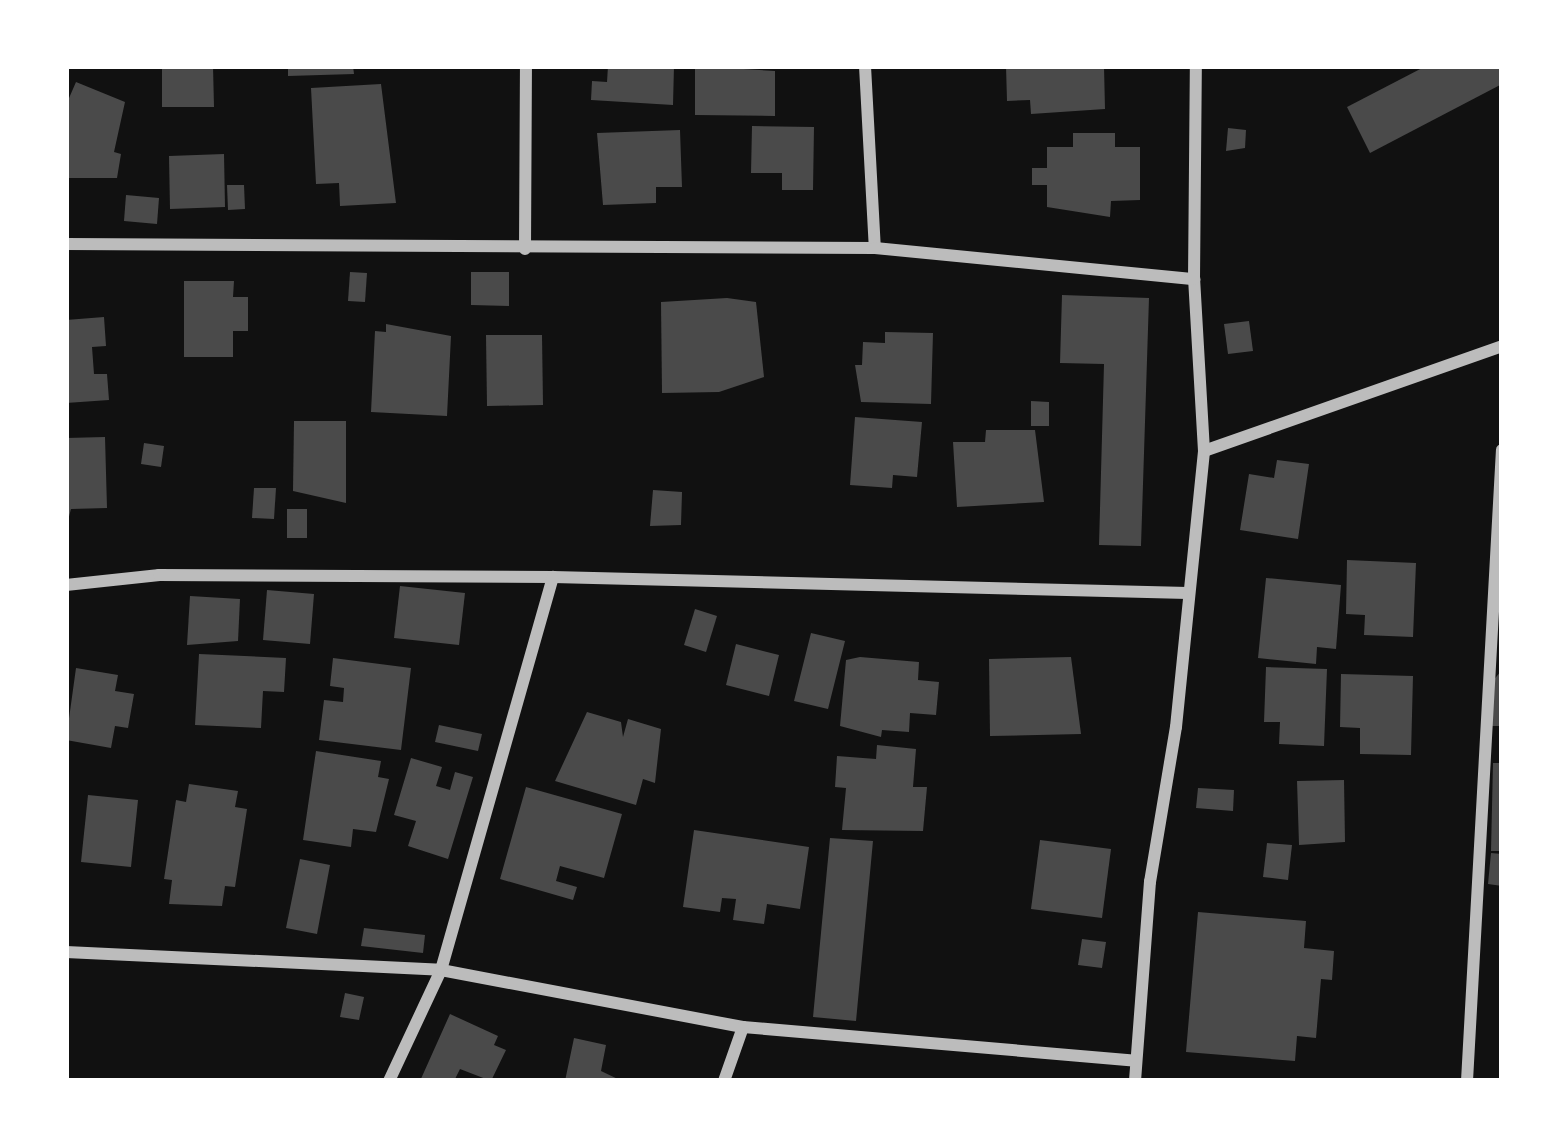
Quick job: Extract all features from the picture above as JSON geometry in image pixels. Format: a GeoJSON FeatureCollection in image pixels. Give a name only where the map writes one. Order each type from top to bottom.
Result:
{"type":"FeatureCollection","features":[{"type":"Feature","properties":{"kind":"street"},"geometry":{"type":"LineString","coordinates":[[525,249],[526,66]]}},
{"type":"Feature","properties":{"kind":"street"},"geometry":{"type":"LineString","coordinates":[[866,66],[875,248]]}},
{"type":"Feature","properties":{"kind":"street"},"geometry":{"type":"LineString","coordinates":[[1135,1081],[1204,451],[1194,279],[1196,66]]}},
{"type":"Feature","properties":{"kind":"street"},"geometry":{"type":"LineString","coordinates":[[66,244],[875,248],[1194,279]]}},
{"type":"Feature","properties":{"kind":"street"},"geometry":{"type":"LineString","coordinates":[[1204,451],[1502,346]]}},
{"type":"Feature","properties":{"kind":"street"},"geometry":{"type":"LineString","coordinates":[[1467,1081],[1502,451]]}},
{"type":"Feature","properties":{"kind":"street"},"geometry":{"type":"LineString","coordinates":[[66,585],[159,575],[553,577],[1188,593]]}},
{"type":"Feature","properties":{"kind":"street"},"geometry":{"type":"LineString","coordinates":[[389,1081],[441,970],[553,577]]}},
{"type":"Feature","properties":{"kind":"street"},"geometry":{"type":"LineString","coordinates":[[66,952],[441,970],[743,1027],[1136,1061]]}},
{"type":"Feature","properties":{"kind":"street"},"geometry":{"type":"LineString","coordinates":[[724,1081],[743,1027]]}},
{"type":"Feature","properties":{"kind":"building"},"geometry":{"type":"Polygon","coordinates":[[[162,66],[213,66],[214,107],[162,107],[162,66]]]}},
{"type":"Feature","properties":{"kind":"building"},"geometry":{"type":"Polygon","coordinates":[[[288,66],[353,66],[354,74],[288,76],[288,66]]]}},
{"type":"Feature","properties":{"kind":"building"},"geometry":{"type":"Polygon","coordinates":[[[608,66],[674,66],[673,105],[591,100],[592,81],[607,82],[608,66]]]}},
{"type":"Feature","properties":{"kind":"building"},"geometry":{"type":"Polygon","coordinates":[[[695,66],[775,71],[775,116],[695,115],[695,66]]]}},
{"type":"Feature","properties":{"kind":"building"},"geometry":{"type":"Polygon","coordinates":[[[1006,66],[1104,66],[1105,109],[1031,114],[1030,100],[1007,101],[1006,66]]]}},
{"type":"Feature","properties":{"kind":"building"},"geometry":{"type":"Polygon","coordinates":[[[1426,66],[1502,66],[1502,84],[1370,153],[1347,107],[1426,66]]]}},
{"type":"Feature","properties":{"kind":"building"},"geometry":{"type":"Polygon","coordinates":[[[76,82],[125,102],[114,152],[121,154],[117,178],[67,178],[66,105],[76,82]]]}},
{"type":"Feature","properties":{"kind":"building"},"geometry":{"type":"Polygon","coordinates":[[[381,84],[396,203],[340,206],[339,183],[316,184],[311,88],[381,84]]]}},
{"type":"Feature","properties":{"kind":"building"},"geometry":{"type":"Polygon","coordinates":[[[752,126],[814,127],[813,190],[782,190],[782,173],[751,173],[752,126]]]}},
{"type":"Feature","properties":{"kind":"building"},"geometry":{"type":"Polygon","coordinates":[[[1228,128],[1246,130],[1245,148],[1226,151],[1228,128]]]}},
{"type":"Feature","properties":{"kind":"building"},"geometry":{"type":"Polygon","coordinates":[[[680,130],[682,187],[656,187],[656,203],[603,205],[597,133],[680,130]]]}},
{"type":"Feature","properties":{"kind":"building"},"geometry":{"type":"Polygon","coordinates":[[[1073,133],[1115,133],[1115,147],[1140,147],[1140,200],[1111,201],[1110,217],[1047,207],[1047,185],[1032,185],[1032,168],[1047,168],[1047,147],[1073,147],[1073,133]]]}},
{"type":"Feature","properties":{"kind":"building"},"geometry":{"type":"Polygon","coordinates":[[[224,154],[225,207],[170,209],[169,156],[224,154]]]}},
{"type":"Feature","properties":{"kind":"building"},"geometry":{"type":"Polygon","coordinates":[[[227,185],[244,185],[245,209],[228,210],[227,185]]]}},
{"type":"Feature","properties":{"kind":"building"},"geometry":{"type":"Polygon","coordinates":[[[126,195],[159,198],[157,224],[124,221],[126,195]]]}},
{"type":"Feature","properties":{"kind":"building"},"geometry":{"type":"Polygon","coordinates":[[[350,272],[367,273],[365,302],[348,301],[350,272]]]}},
{"type":"Feature","properties":{"kind":"building"},"geometry":{"type":"Polygon","coordinates":[[[471,272],[509,272],[509,306],[471,305],[471,272]]]}},
{"type":"Feature","properties":{"kind":"building"},"geometry":{"type":"Polygon","coordinates":[[[184,281],[234,281],[233,297],[248,297],[248,331],[233,331],[233,357],[184,357],[184,281]]]}},
{"type":"Feature","properties":{"kind":"building"},"geometry":{"type":"Polygon","coordinates":[[[1062,295],[1149,298],[1141,546],[1099,545],[1104,364],[1060,363],[1062,295]]]}},
{"type":"Feature","properties":{"kind":"building"},"geometry":{"type":"Polygon","coordinates":[[[727,298],[756,302],[764,377],[719,392],[662,393],[661,302],[727,298]]]}},
{"type":"Feature","properties":{"kind":"building"},"geometry":{"type":"Polygon","coordinates":[[[104,317],[106,346],[92,347],[94,374],[107,374],[109,400],[66,403],[66,320],[104,317]]]}},
{"type":"Feature","properties":{"kind":"building"},"geometry":{"type":"Polygon","coordinates":[[[1249,321],[1253,351],[1228,354],[1224,324],[1249,321]]]}},
{"type":"Feature","properties":{"kind":"building"},"geometry":{"type":"Polygon","coordinates":[[[386,324],[451,336],[447,416],[371,412],[375,331],[386,332],[386,324]]]}},
{"type":"Feature","properties":{"kind":"building"},"geometry":{"type":"Polygon","coordinates":[[[885,332],[933,333],[931,404],[861,402],[855,365],[862,365],[863,342],[885,343],[885,332]]]}},
{"type":"Feature","properties":{"kind":"building"},"geometry":{"type":"Polygon","coordinates":[[[486,335],[542,335],[543,405],[487,406],[486,335]]]}},
{"type":"Feature","properties":{"kind":"building"},"geometry":{"type":"Polygon","coordinates":[[[1031,401],[1049,402],[1049,426],[1031,426],[1031,401]]]}},
{"type":"Feature","properties":{"kind":"building"},"geometry":{"type":"Polygon","coordinates":[[[855,417],[922,422],[917,477],[893,475],[892,488],[850,485],[855,417]]]}},
{"type":"Feature","properties":{"kind":"building"},"geometry":{"type":"Polygon","coordinates":[[[294,421],[346,421],[346,503],[293,491],[294,421]]]}},
{"type":"Feature","properties":{"kind":"building"},"geometry":{"type":"Polygon","coordinates":[[[986,430],[1035,430],[1044,502],[957,507],[953,442],[985,442],[986,430]]]}},
{"type":"Feature","properties":{"kind":"building"},"geometry":{"type":"Polygon","coordinates":[[[105,437],[107,508],[71,509],[66,528],[66,438],[105,437]]]}},
{"type":"Feature","properties":{"kind":"building"},"geometry":{"type":"Polygon","coordinates":[[[144,443],[164,446],[161,467],[141,464],[144,443]]]}},
{"type":"Feature","properties":{"kind":"building"},"geometry":{"type":"Polygon","coordinates":[[[1277,460],[1309,464],[1298,539],[1240,530],[1249,474],[1274,478],[1277,460]]]}},
{"type":"Feature","properties":{"kind":"building"},"geometry":{"type":"Polygon","coordinates":[[[254,488],[276,488],[274,519],[252,518],[254,488]]]}},
{"type":"Feature","properties":{"kind":"building"},"geometry":{"type":"Polygon","coordinates":[[[653,490],[682,492],[681,525],[650,526],[653,490]]]}},
{"type":"Feature","properties":{"kind":"building"},"geometry":{"type":"Polygon","coordinates":[[[287,509],[307,509],[307,538],[287,538],[287,509]]]}},
{"type":"Feature","properties":{"kind":"building"},"geometry":{"type":"Polygon","coordinates":[[[1347,560],[1416,563],[1413,637],[1364,635],[1365,615],[1346,614],[1347,560]]]}},
{"type":"Feature","properties":{"kind":"building"},"geometry":{"type":"Polygon","coordinates":[[[1266,578],[1341,585],[1336,649],[1317,647],[1316,664],[1258,658],[1266,578]]]}},
{"type":"Feature","properties":{"kind":"building"},"geometry":{"type":"Polygon","coordinates":[[[400,586],[465,593],[459,645],[394,638],[400,586]]]}},
{"type":"Feature","properties":{"kind":"building"},"geometry":{"type":"Polygon","coordinates":[[[267,590],[314,594],[310,644],[263,640],[267,590]]]}},
{"type":"Feature","properties":{"kind":"building"},"geometry":{"type":"Polygon","coordinates":[[[190,596],[240,599],[238,641],[187,645],[190,596]]]}},
{"type":"Feature","properties":{"kind":"building"},"geometry":{"type":"Polygon","coordinates":[[[695,609],[717,616],[706,652],[684,645],[695,609]]]}},
{"type":"Feature","properties":{"kind":"building"},"geometry":{"type":"Polygon","coordinates":[[[811,633],[845,641],[828,709],[794,701],[811,633]]]}},
{"type":"Feature","properties":{"kind":"building"},"geometry":{"type":"Polygon","coordinates":[[[736,644],[779,655],[769,696],[726,685],[736,644]]]}},
{"type":"Feature","properties":{"kind":"building"},"geometry":{"type":"Polygon","coordinates":[[[199,654],[286,658],[284,692],[263,691],[261,728],[195,725],[199,654]]]}},
{"type":"Feature","properties":{"kind":"building"},"geometry":{"type":"Polygon","coordinates":[[[1071,657],[1081,734],[990,736],[989,659],[1071,657]]]}},
{"type":"Feature","properties":{"kind":"building"},"geometry":{"type":"Polygon","coordinates":[[[333,658],[411,668],[401,750],[319,740],[324,700],[343,702],[344,688],[330,686],[333,658]]]}},
{"type":"Feature","properties":{"kind":"building"},"geometry":{"type":"Polygon","coordinates":[[[846,660],[919,662],[918,680],[939,682],[936,715],[910,713],[909,732],[882,730],[881,737],[840,726],[846,660]]]}},
{"type":"Feature","properties":{"kind":"building"},"geometry":{"type":"Polygon","coordinates":[[[1266,667],[1327,669],[1324,746],[1279,744],[1280,722],[1264,722],[1266,667]]]}},
{"type":"Feature","properties":{"kind":"building"},"geometry":{"type":"Polygon","coordinates":[[[76,668],[118,675],[115,691],[134,694],[128,728],[115,726],[111,748],[66,740],[76,668]]]}},
{"type":"Feature","properties":{"kind":"building"},"geometry":{"type":"Polygon","coordinates":[[[1502,670],[1502,726],[1489,726],[1491,683],[1502,670]]]}},
{"type":"Feature","properties":{"kind":"building"},"geometry":{"type":"Polygon","coordinates":[[[1341,674],[1413,676],[1411,755],[1360,754],[1360,728],[1340,727],[1341,674]]]}},
{"type":"Feature","properties":{"kind":"building"},"geometry":{"type":"Polygon","coordinates":[[[587,712],[621,722],[623,737],[628,719],[661,729],[655,783],[643,779],[636,805],[555,781],[587,712]]]}},
{"type":"Feature","properties":{"kind":"building"},"geometry":{"type":"Polygon","coordinates":[[[439,725],[482,734],[478,751],[435,742],[439,725]]]}},
{"type":"Feature","properties":{"kind":"building"},"geometry":{"type":"Polygon","coordinates":[[[877,745],[916,749],[913,787],[927,787],[923,831],[842,830],[846,788],[835,787],[837,756],[876,759],[877,745]]]}},
{"type":"Feature","properties":{"kind":"building"},"geometry":{"type":"Polygon","coordinates":[[[316,751],[381,761],[378,777],[389,779],[376,832],[353,829],[351,847],[303,840],[316,751]]]}},
{"type":"Feature","properties":{"kind":"building"},"geometry":{"type":"Polygon","coordinates":[[[411,758],[442,767],[436,786],[450,790],[455,772],[473,777],[448,859],[408,846],[416,821],[394,815],[411,758]]]}},
{"type":"Feature","properties":{"kind":"building"},"geometry":{"type":"Polygon","coordinates":[[[1493,763],[1502,763],[1502,851],[1491,851],[1493,763]]]}},
{"type":"Feature","properties":{"kind":"building"},"geometry":{"type":"Polygon","coordinates":[[[1344,780],[1345,842],[1299,845],[1297,781],[1344,780]]]}},
{"type":"Feature","properties":{"kind":"building"},"geometry":{"type":"Polygon","coordinates":[[[189,784],[238,791],[235,807],[247,809],[235,887],[225,886],[222,906],[169,904],[172,880],[164,879],[176,800],[186,802],[189,784]]]}},
{"type":"Feature","properties":{"kind":"building"},"geometry":{"type":"Polygon","coordinates":[[[526,787],[622,814],[604,878],[560,866],[556,881],[577,887],[573,900],[500,879],[526,787]]]}},
{"type":"Feature","properties":{"kind":"building"},"geometry":{"type":"Polygon","coordinates":[[[1198,788],[1234,790],[1233,811],[1196,808],[1198,788]]]}},
{"type":"Feature","properties":{"kind":"building"},"geometry":{"type":"Polygon","coordinates":[[[88,795],[138,800],[131,867],[81,862],[88,795]]]}},
{"type":"Feature","properties":{"kind":"building"},"geometry":{"type":"Polygon","coordinates":[[[694,830],[809,847],[800,909],[767,904],[764,924],[733,920],[736,899],[722,898],[720,912],[683,907],[694,830]]]}},
{"type":"Feature","properties":{"kind":"building"},"geometry":{"type":"Polygon","coordinates":[[[830,838],[873,841],[856,1021],[813,1017],[830,838]]]}},
{"type":"Feature","properties":{"kind":"building"},"geometry":{"type":"Polygon","coordinates":[[[1040,840],[1111,849],[1102,918],[1031,909],[1040,840]]]}},
{"type":"Feature","properties":{"kind":"building"},"geometry":{"type":"Polygon","coordinates":[[[1267,843],[1292,845],[1288,880],[1263,877],[1267,843]]]}},
{"type":"Feature","properties":{"kind":"building"},"geometry":{"type":"Polygon","coordinates":[[[1491,853],[1502,854],[1502,886],[1488,884],[1491,853]]]}},
{"type":"Feature","properties":{"kind":"building"},"geometry":{"type":"Polygon","coordinates":[[[300,859],[330,865],[317,934],[286,928],[300,859]]]}},
{"type":"Feature","properties":{"kind":"building"},"geometry":{"type":"Polygon","coordinates":[[[1198,912],[1306,921],[1304,948],[1334,951],[1332,980],[1321,979],[1316,1038],[1297,1036],[1295,1061],[1186,1052],[1198,912]]]}},
{"type":"Feature","properties":{"kind":"building"},"geometry":{"type":"Polygon","coordinates":[[[364,928],[425,935],[423,953],[361,946],[364,928]]]}},
{"type":"Feature","properties":{"kind":"building"},"geometry":{"type":"Polygon","coordinates":[[[1082,939],[1106,942],[1102,968],[1078,965],[1082,939]]]}},
{"type":"Feature","properties":{"kind":"building"},"geometry":{"type":"Polygon","coordinates":[[[345,993],[364,997],[359,1020],[340,1017],[345,993]]]}},
{"type":"Feature","properties":{"kind":"building"},"geometry":{"type":"Polygon","coordinates":[[[450,1014],[498,1036],[494,1045],[506,1050],[491,1081],[460,1069],[454,1081],[420,1081],[450,1014]]]}},
{"type":"Feature","properties":{"kind":"building"},"geometry":{"type":"Polygon","coordinates":[[[574,1038],[606,1045],[601,1071],[622,1081],[565,1081],[574,1038]]]}}]}
